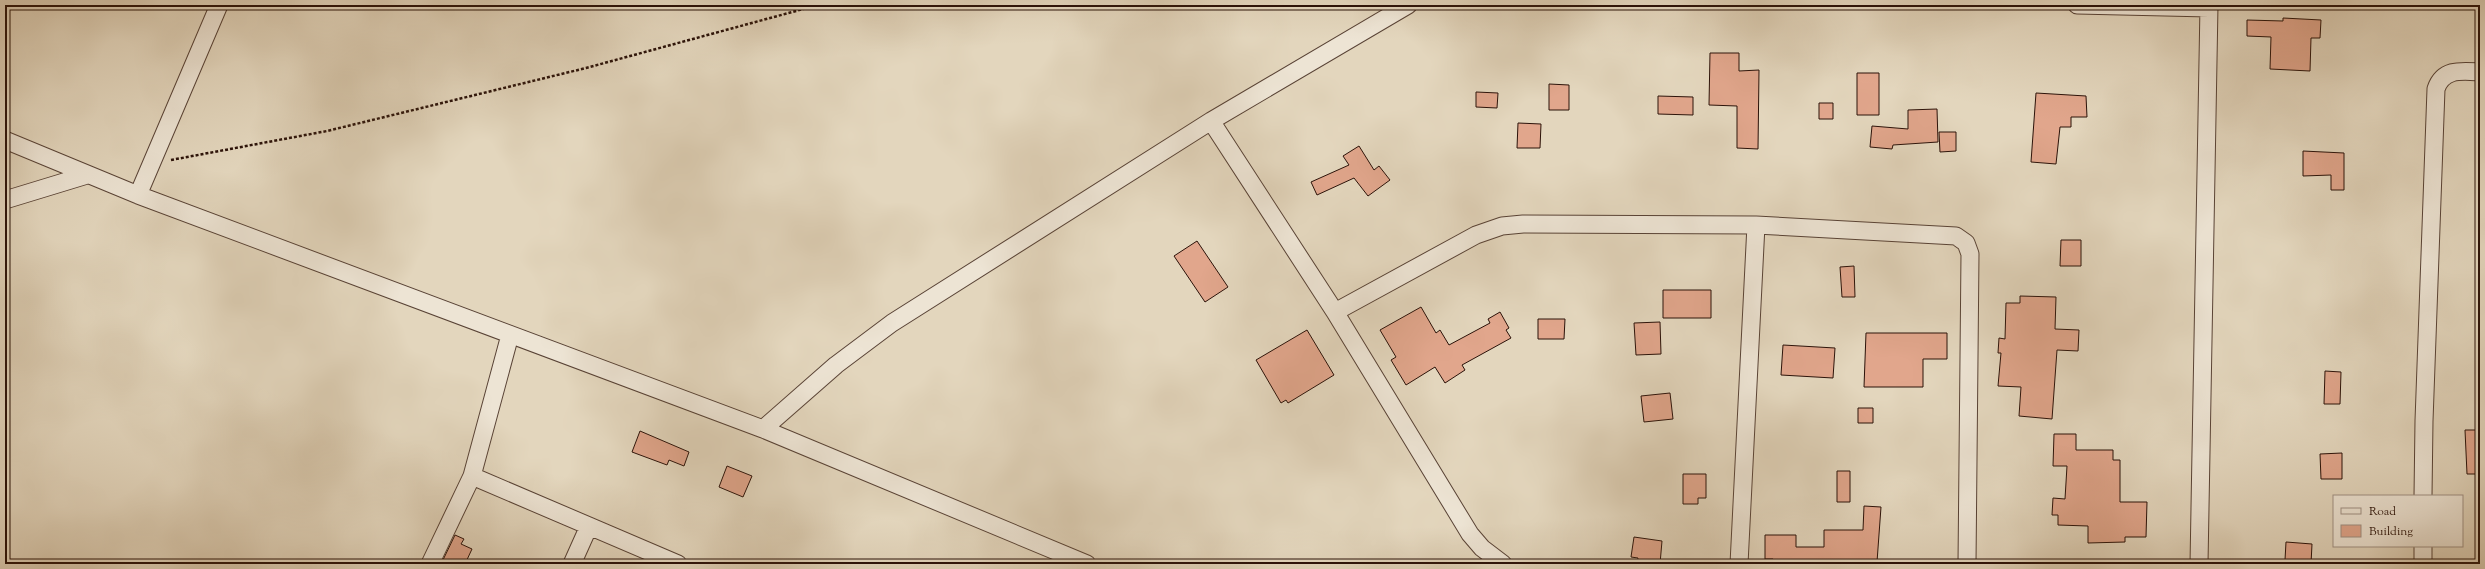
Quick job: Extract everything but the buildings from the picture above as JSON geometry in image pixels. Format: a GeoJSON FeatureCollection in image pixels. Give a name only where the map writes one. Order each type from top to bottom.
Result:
{"type":"FeatureCollection","features":[{"type":"Feature","properties":{"kind":"street"},"geometry":{"type":"LineString","coordinates":[[138,195],[218,5]]}},
{"type":"Feature","properties":{"kind":"street"},"geometry":{"type":"LineString","coordinates":[[763,429],[836,365],[892,323],[1211,121],[1408,5]]}},
{"type":"Feature","properties":{"kind":"street"},"geometry":{"type":"LineString","coordinates":[[2078,5],[2209,7],[2199,564]]}},
{"type":"Feature","properties":{"kind":"street"},"geometry":{"type":"LineString","coordinates":[[2423,495],[2424,421],[2436,89],[2438,81],[2451,72],[2480,72]]}},
{"type":"Feature","properties":{"kind":"street"},"geometry":{"type":"LineString","coordinates":[[1211,121],[1335,312],[1470,534],[1482,548],[1503,564]]}},
{"type":"Feature","properties":{"kind":"street"},"geometry":{"type":"LineString","coordinates":[[5,140],[138,195],[763,429],[1087,564]]}},
{"type":"Feature","properties":{"kind":"street"},"geometry":{"type":"LineString","coordinates":[[5,200],[88,175]]}},
{"type":"Feature","properties":{"kind":"street"},"geometry":{"type":"LineString","coordinates":[[1335,312],[1476,235],[1502,226],[1524,224],[1756,225],[1956,236],[1966,243],[1970,254],[1967,564]]}},
{"type":"Feature","properties":{"kind":"street"},"geometry":{"type":"LineString","coordinates":[[1739,564],[1756,225]]}},
{"type":"Feature","properties":{"kind":"street"},"geometry":{"type":"LineString","coordinates":[[430,564],[472,476],[510,335]]}},
{"type":"Feature","properties":{"kind":"street"},"geometry":{"type":"LineString","coordinates":[[472,476],[678,564]]}},
{"type":"Feature","properties":{"kind":"street"},"geometry":{"type":"LineString","coordinates":[[572,564],[590,526]]}},
{"type":"Feature","properties":{"kind":"street"},"geometry":{"type":"LineString","coordinates":[[2422,564],[2423,547]]}},
{"type":"Feature","properties":{"kind":"path"},"geometry":{"type":"LineString","coordinates":[[151,164],[327,131],[586,68],[818,5]]}}]}
